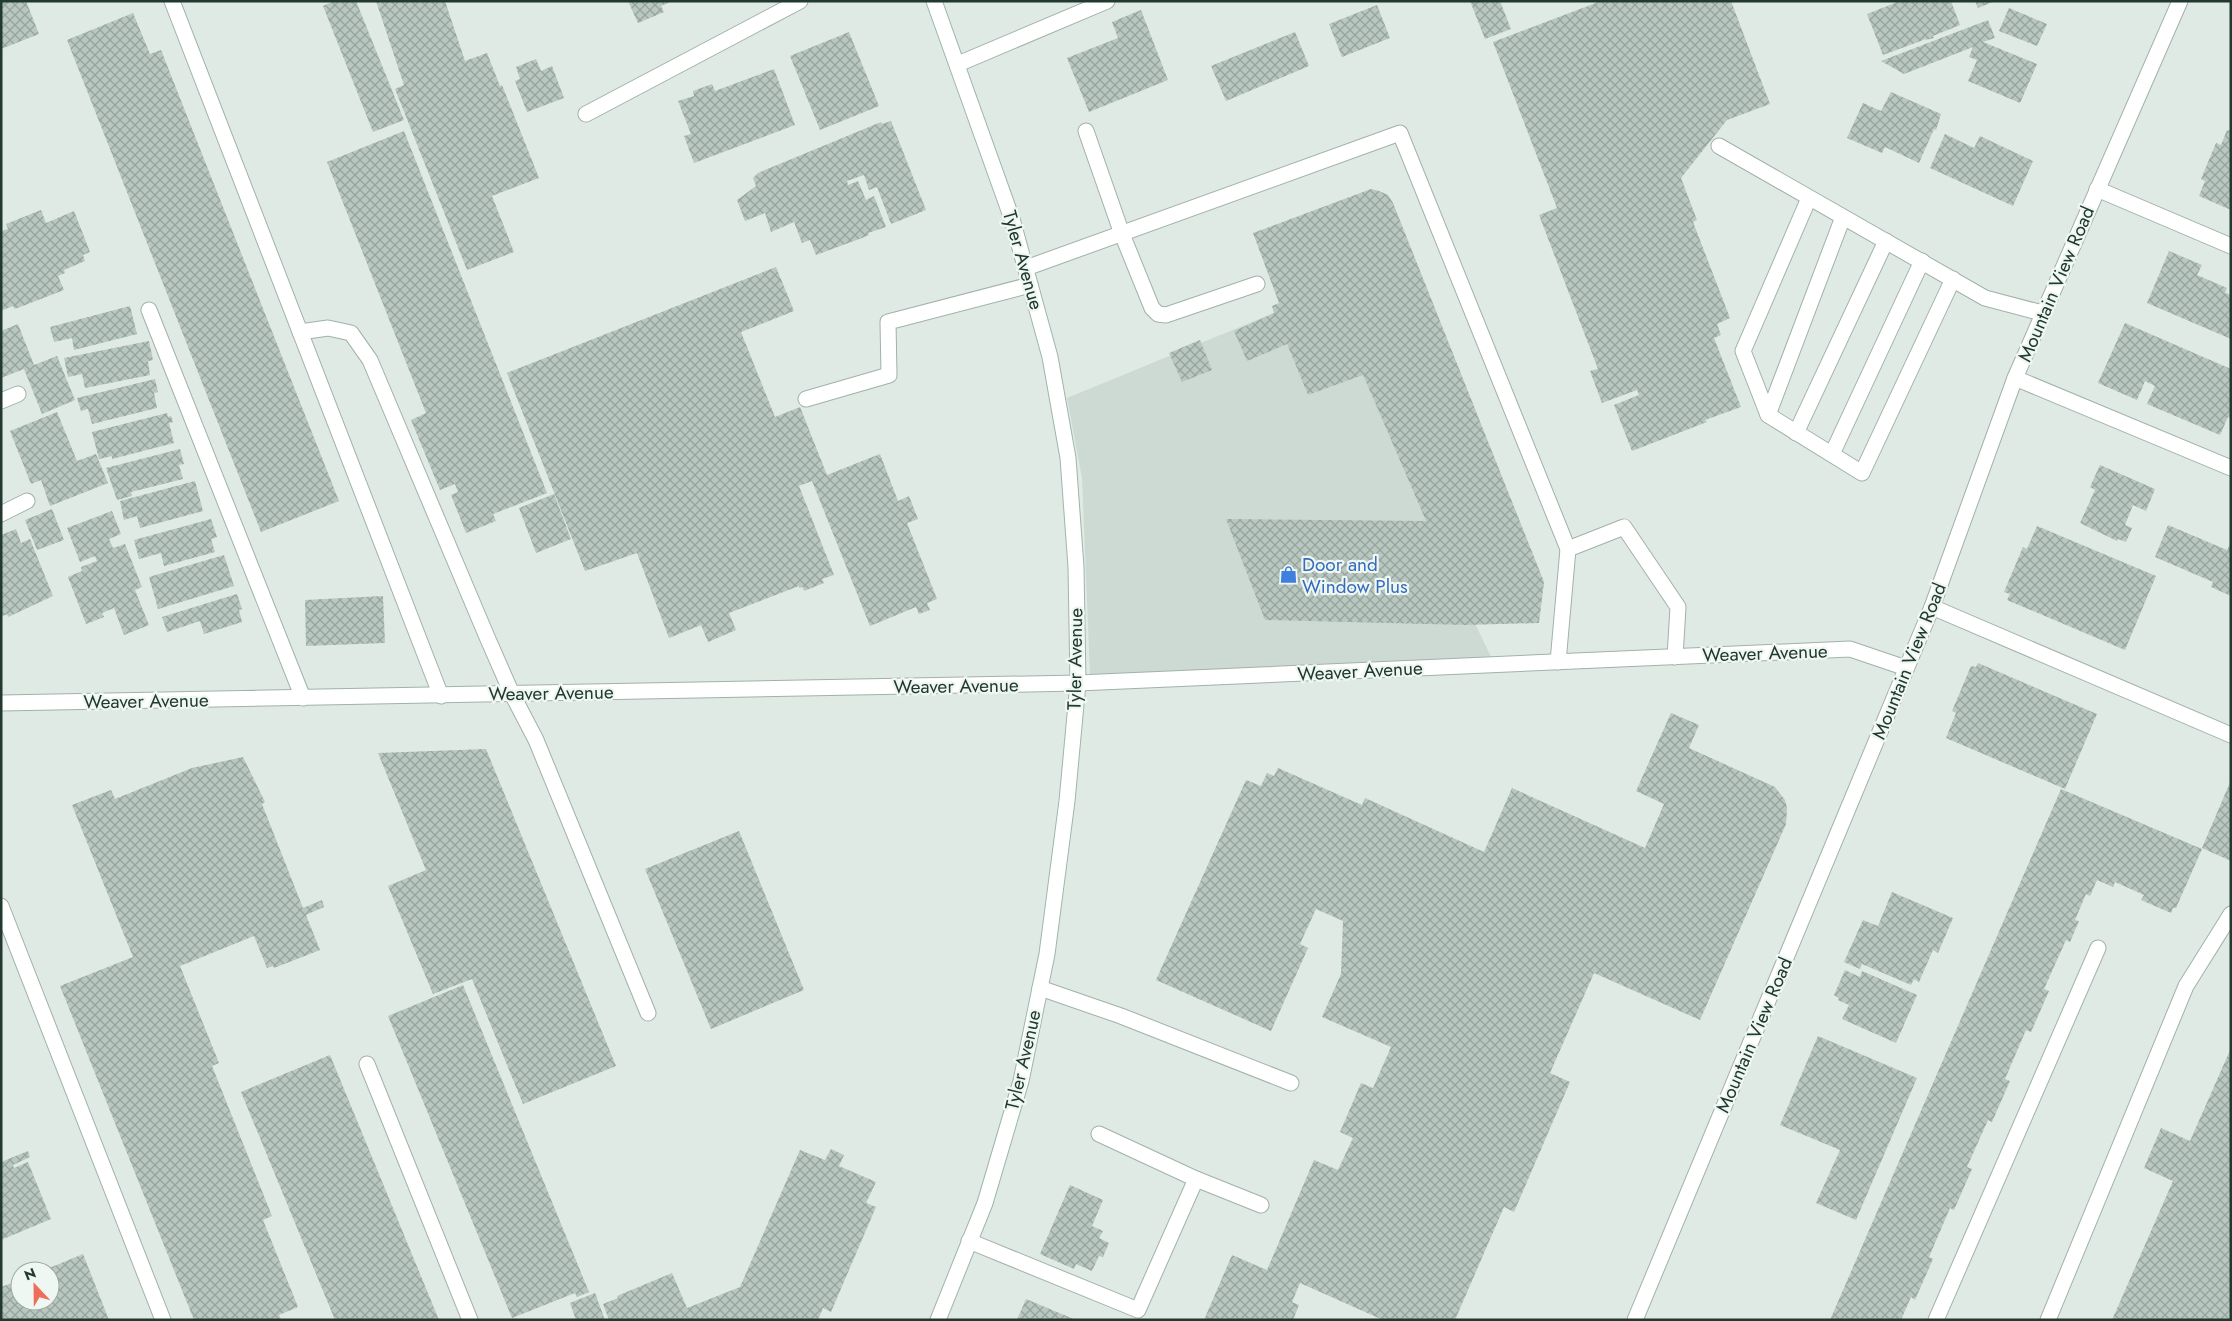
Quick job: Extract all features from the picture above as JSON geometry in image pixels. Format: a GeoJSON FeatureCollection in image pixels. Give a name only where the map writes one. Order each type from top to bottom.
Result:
{"type":"FeatureCollection","features":[{"type":"Feature","properties":{"kind":"street"},"geometry":{"type":"LineString","coordinates":[[172,1],[441,696]]}},
{"type":"Feature","properties":{"kind":"street"},"geometry":{"type":"LineString","coordinates":[[586,114],[800,1]]}},
{"type":"Feature","properties":{"kind":"street","name":"Tyler Avenue"},"geometry":{"type":"LineString","coordinates":[[934,1],[1012,219],[1050,357],[1068,458],[1076,567],[1078,684],[1067,801],[1047,954],[1021,1081],[985,1203],[938,1320]]}},
{"type":"Feature","properties":{"kind":"street"},"geometry":{"type":"LineString","coordinates":[[958,64],[1107,1]]}},
{"type":"Feature","properties":{"kind":"street","name":"Mountain View Road"},"geometry":{"type":"LineString","coordinates":[[1635,1320],[1932,607],[2014,378],[2180,1]]}},
{"type":"Feature","properties":{"kind":"street"},"geometry":{"type":"LineString","coordinates":[[1086,131],[1122,234],[1152,308],[1158,314],[1166,316],[1257,284]]}},
{"type":"Feature","properties":{"kind":"street"},"geometry":{"type":"LineString","coordinates":[[1026,268],[1400,133],[1568,549],[1558,662]]}},
{"type":"Feature","properties":{"kind":"street"},"geometry":{"type":"LineString","coordinates":[[1719,146],[1985,298],[2042,313]]}},
{"type":"Feature","properties":{"kind":"street"},"geometry":{"type":"LineString","coordinates":[[2097,189],[2231,246]]}},
{"type":"Feature","properties":{"kind":"street"},"geometry":{"type":"LineString","coordinates":[[1809,198],[1743,351],[1768,415],[1862,473],[1953,279]]}},
{"type":"Feature","properties":{"kind":"street"},"geometry":{"type":"LineString","coordinates":[[1768,415],[1843,217]]}},
{"type":"Feature","properties":{"kind":"street"},"geometry":{"type":"LineString","coordinates":[[1796,432],[1886,241]]}},
{"type":"Feature","properties":{"kind":"street"},"geometry":{"type":"LineString","coordinates":[[1832,454],[1922,261]]}},
{"type":"Feature","properties":{"kind":"street"},"geometry":{"type":"LineString","coordinates":[[806,399],[889,375],[888,322],[1030,285]]}},
{"type":"Feature","properties":{"kind":"street"},"geometry":{"type":"LineString","coordinates":[[148,310],[303,698]]}},
{"type":"Feature","properties":{"kind":"street"},"geometry":{"type":"LineString","coordinates":[[300,332],[328,328],[351,333],[370,360],[512,694],[536,740],[648,1013]]}},
{"type":"Feature","properties":{"kind":"street"},"geometry":{"type":"LineString","coordinates":[[2014,378],[2231,468]]}},
{"type":"Feature","properties":{"kind":"street"},"geometry":{"type":"LineString","coordinates":[[1,401],[18,394]]}},
{"type":"Feature","properties":{"kind":"street"},"geometry":{"type":"LineString","coordinates":[[1,514],[27,501]]}},
{"type":"Feature","properties":{"kind":"street"},"geometry":{"type":"LineString","coordinates":[[1568,549],[1624,527],[1678,607],[1675,657]]}},
{"type":"Feature","properties":{"kind":"street"},"geometry":{"type":"LineString","coordinates":[[1932,607],[2231,734]]}},
{"type":"Feature","properties":{"kind":"street","name":"Weaver Avenue"},"geometry":{"type":"LineString","coordinates":[[1,703],[1078,684],[1850,649],[1906,668]]}},
{"type":"Feature","properties":{"kind":"street"},"geometry":{"type":"LineString","coordinates":[[1,906],[163,1320]]}},
{"type":"Feature","properties":{"kind":"street"},"geometry":{"type":"LineString","coordinates":[[2048,1320],[2186,986],[2231,914]]}},
{"type":"Feature","properties":{"kind":"street"},"geometry":{"type":"LineString","coordinates":[[1936,1320],[2098,948]]}},
{"type":"Feature","properties":{"kind":"street"},"geometry":{"type":"LineString","coordinates":[[1040,988],[1121,1016],[1291,1082]]}},
{"type":"Feature","properties":{"kind":"street"},"geometry":{"type":"LineString","coordinates":[[367,1064],[470,1320]]}},
{"type":"Feature","properties":{"kind":"street"},"geometry":{"type":"LineString","coordinates":[[1099,1134],[1261,1205]]}},
{"type":"Feature","properties":{"kind":"street"},"geometry":{"type":"LineString","coordinates":[[969,1241],[1138,1310],[1196,1178]]}},
{"type":"Feature","properties":{"kind":"shaded area"},"geometry":{"type":"Polygon","coordinates":[[[1274,313],[1308,395],[1363,375],[1426,521],[1493,661],[1090,675],[1082,478],[1067,398],[1274,313]]]}},
{"type":"Feature","properties":{"kind":"building"},"geometry":{"type":"Polygon","coordinates":[[[1,1],[26,1],[39,34],[1,49],[1,1]]]}},
{"type":"Feature","properties":{"kind":"building"},"geometry":{"type":"Polygon","coordinates":[[[334,1],[356,1],[404,120],[373,132],[323,6],[334,1]]]}},
{"type":"Feature","properties":{"kind":"building"},"geometry":{"type":"Polygon","coordinates":[[[376,1],[445,1],[465,61],[487,53],[500,86],[502,85],[539,178],[492,196],[514,252],[467,270],[395,89],[404,85],[376,1]]]}},
{"type":"Feature","properties":{"kind":"building"},"geometry":{"type":"Polygon","coordinates":[[[628,1],[672,1],[661,6],[664,12],[638,23],[628,1]]]}},
{"type":"Feature","properties":{"kind":"building"},"geometry":{"type":"Polygon","coordinates":[[[1470,1],[1500,1],[1511,29],[1485,39],[1470,1]]]}},
{"type":"Feature","properties":{"kind":"building"},"geometry":{"type":"Polygon","coordinates":[[[1601,1],[1731,1],[1770,104],[1727,120],[1681,178],[1697,220],[1693,222],[1730,318],[1717,324],[1721,335],[1714,338],[1741,407],[1632,451],[1614,405],[1639,395],[1637,390],[1602,403],[1590,371],[1598,369],[1539,215],[1557,208],[1493,42],[1601,1]]]}},
{"type":"Feature","properties":{"kind":"building"},"geometry":{"type":"Polygon","coordinates":[[[1900,1],[1951,1],[1960,25],[1933,36],[1934,38],[1926,39],[1883,55],[1867,14],[1900,1]]]}},
{"type":"Feature","properties":{"kind":"building"},"geometry":{"type":"Polygon","coordinates":[[[1975,1],[1995,1],[1978,8],[1975,1]]]}},
{"type":"Feature","properties":{"kind":"building"},"geometry":{"type":"Polygon","coordinates":[[[1377,5],[1390,38],[1342,57],[1329,24],[1377,5]]]}},
{"type":"Feature","properties":{"kind":"building"},"geometry":{"type":"Polygon","coordinates":[[[2009,8],[2047,24],[2037,46],[1999,31],[2009,8]]]}},
{"type":"Feature","properties":{"kind":"building"},"geometry":{"type":"Polygon","coordinates":[[[1141,10],[1168,80],[1089,112],[1067,58],[1118,38],[1112,22],[1141,10]]]}},
{"type":"Feature","properties":{"kind":"building"},"geometry":{"type":"Polygon","coordinates":[[[133,13],[150,54],[161,50],[339,501],[261,532],[67,40],[133,13]]]}},
{"type":"Feature","properties":{"kind":"building"},"geometry":{"type":"Polygon","coordinates":[[[1988,20],[1995,38],[1983,42],[2037,64],[2020,103],[1968,81],[1977,60],[1969,57],[1973,47],[1904,74],[1881,61],[1988,20]]]}},
{"type":"Feature","properties":{"kind":"building"},"geometry":{"type":"Polygon","coordinates":[[[849,32],[879,106],[820,130],[790,56],[849,32]]]}},
{"type":"Feature","properties":{"kind":"building"},"geometry":{"type":"Polygon","coordinates":[[[1295,32],[1309,66],[1226,101],[1211,66],[1295,32]]]}},
{"type":"Feature","properties":{"kind":"building"},"geometry":{"type":"Polygon","coordinates":[[[536,59],[541,71],[552,66],[564,98],[527,112],[515,81],[520,79],[516,67],[536,59]]]}},
{"type":"Feature","properties":{"kind":"building"},"geometry":{"type":"Polygon","coordinates":[[[774,69],[795,125],[694,163],[684,136],[691,134],[678,101],[694,96],[693,91],[712,84],[715,91],[774,69]]]}},
{"type":"Feature","properties":{"kind":"building"},"geometry":{"type":"Polygon","coordinates":[[[1891,92],[1941,114],[1936,130],[1934,129],[1919,163],[1885,147],[1882,153],[1847,138],[1863,103],[1881,111],[1891,92]]]}},
{"type":"Feature","properties":{"kind":"building"},"geometry":{"type":"Polygon","coordinates":[[[891,121],[926,210],[891,224],[877,187],[869,190],[864,175],[847,181],[848,185],[858,181],[866,200],[874,196],[886,227],[868,233],[869,235],[862,238],[816,255],[810,240],[802,243],[794,222],[771,232],[765,213],[745,221],[737,200],[756,186],[753,178],[758,173],[881,122],[882,124],[891,121]]]}},
{"type":"Feature","properties":{"kind":"building"},"geometry":{"type":"Polygon","coordinates":[[[2227,130],[2231,131],[2231,210],[2199,196],[2205,181],[2201,179],[2216,143],[2221,145],[2227,130]]]}},
{"type":"Feature","properties":{"kind":"building"},"geometry":{"type":"Polygon","coordinates":[[[404,131],[547,493],[493,514],[496,521],[466,533],[451,495],[458,492],[455,484],[440,490],[411,420],[426,413],[327,162],[404,131]]]}},
{"type":"Feature","properties":{"kind":"building"},"geometry":{"type":"Polygon","coordinates":[[[1945,134],[1974,148],[1980,136],[2033,161],[2013,206],[1930,168],[1945,134]]]}},
{"type":"Feature","properties":{"kind":"building"},"geometry":{"type":"Polygon","coordinates":[[[1371,189],[1388,195],[1393,203],[1544,582],[1539,623],[1466,625],[1265,620],[1226,519],[1426,521],[1363,375],[1308,395],[1287,344],[1247,361],[1234,331],[1274,313],[1272,306],[1279,303],[1253,233],[1371,189]]]}},
{"type":"Feature","properties":{"kind":"building"},"geometry":{"type":"Polygon","coordinates":[[[41,210],[46,223],[74,211],[90,252],[83,255],[85,261],[64,270],[65,273],[58,276],[64,290],[15,309],[13,306],[1,311],[1,231],[8,229],[6,224],[41,210]]]}},
{"type":"Feature","properties":{"kind":"building"},"geometry":{"type":"Polygon","coordinates":[[[2169,251],[2202,265],[2197,275],[2227,288],[2225,293],[2231,295],[2231,339],[2147,303],[2169,251]]]}},
{"type":"Feature","properties":{"kind":"building"},"geometry":{"type":"Polygon","coordinates":[[[776,267],[794,311],[741,332],[775,417],[800,407],[827,475],[880,454],[898,501],[909,496],[918,519],[907,523],[937,599],[927,603],[930,610],[919,614],[916,607],[870,626],[812,481],[799,486],[834,575],[822,579],[824,583],[804,591],[803,587],[799,588],[799,586],[729,613],[736,630],[708,642],[701,625],[669,638],[637,553],[585,571],[507,373],[776,267]]]}},
{"type":"Feature","properties":{"kind":"building"},"geometry":{"type":"Polygon","coordinates":[[[130,306],[137,334],[74,350],[72,338],[54,342],[50,327],[130,306]]]}},
{"type":"Feature","properties":{"kind":"building"},"geometry":{"type":"Polygon","coordinates":[[[2125,323],[2231,369],[2231,418],[2228,417],[2220,435],[2147,404],[2155,386],[2145,381],[2137,400],[2098,383],[2125,323]]]}},
{"type":"Feature","properties":{"kind":"building"},"geometry":{"type":"Polygon","coordinates":[[[18,324],[34,365],[57,356],[75,400],[42,414],[24,369],[1,378],[1,331],[18,324]]]}},
{"type":"Feature","properties":{"kind":"building"},"geometry":{"type":"Polygon","coordinates":[[[1200,340],[1212,370],[1182,382],[1169,353],[1200,340]]]}},
{"type":"Feature","properties":{"kind":"building"},"geometry":{"type":"Polygon","coordinates":[[[149,341],[153,360],[148,361],[150,375],[85,388],[82,374],[68,377],[64,358],[149,341]]]}},
{"type":"Feature","properties":{"kind":"building"},"geometry":{"type":"Polygon","coordinates":[[[155,379],[158,392],[154,393],[157,408],[92,424],[88,409],[81,411],[77,398],[155,379]]]}},
{"type":"Feature","properties":{"kind":"building"},"geometry":{"type":"Polygon","coordinates":[[[57,412],[77,461],[96,454],[108,483],[50,506],[41,480],[31,484],[10,431],[57,412]]]}},
{"type":"Feature","properties":{"kind":"building"},"geometry":{"type":"Polygon","coordinates":[[[167,413],[168,417],[171,416],[173,422],[169,423],[174,443],[112,459],[112,456],[99,459],[92,432],[167,413]]]}},
{"type":"Feature","properties":{"kind":"building"},"geometry":{"type":"Polygon","coordinates":[[[180,449],[184,464],[179,465],[183,479],[131,492],[132,496],[117,500],[106,468],[180,449]]]}},
{"type":"Feature","properties":{"kind":"building"},"geometry":{"type":"Polygon","coordinates":[[[2100,465],[2155,489],[2146,511],[2133,505],[2125,525],[2132,528],[2126,542],[2118,539],[2117,541],[2080,523],[2095,490],[2090,487],[2100,465]]]}},
{"type":"Feature","properties":{"kind":"building"},"geometry":{"type":"Polygon","coordinates":[[[195,481],[203,511],[140,528],[137,516],[124,520],[120,501],[195,481]]]}},
{"type":"Feature","properties":{"kind":"building"},"geometry":{"type":"Polygon","coordinates":[[[554,494],[571,539],[536,553],[519,508],[554,494]]]}},
{"type":"Feature","properties":{"kind":"building"},"geometry":{"type":"Polygon","coordinates":[[[52,509],[64,540],[37,550],[25,520],[52,509]]]}},
{"type":"Feature","properties":{"kind":"building"},"geometry":{"type":"Polygon","coordinates":[[[112,511],[121,534],[109,539],[113,548],[125,544],[142,587],[135,590],[149,625],[124,635],[114,608],[102,613],[104,617],[86,624],[68,577],[82,571],[81,567],[97,561],[95,556],[80,562],[67,528],[112,511]]]}},
{"type":"Feature","properties":{"kind":"building"},"geometry":{"type":"Polygon","coordinates":[[[211,519],[217,537],[211,539],[215,552],[164,566],[161,553],[139,559],[134,540],[211,519]]]}},
{"type":"Feature","properties":{"kind":"building"},"geometry":{"type":"Polygon","coordinates":[[[2168,525],[2227,550],[2231,542],[2231,596],[2211,587],[2213,582],[2155,557],[2168,525]]]}},
{"type":"Feature","properties":{"kind":"building"},"geometry":{"type":"Polygon","coordinates":[[[2037,526],[2156,576],[2125,650],[2007,600],[2010,594],[2004,592],[2023,547],[2027,549],[2037,526]]]}},
{"type":"Feature","properties":{"kind":"building"},"geometry":{"type":"Polygon","coordinates":[[[16,529],[21,543],[30,539],[53,596],[8,617],[7,614],[1,617],[1,535],[16,529]]]}},
{"type":"Feature","properties":{"kind":"building"},"geometry":{"type":"Polygon","coordinates":[[[224,555],[234,586],[158,609],[149,577],[224,555]]]}},
{"type":"Feature","properties":{"kind":"building"},"geometry":{"type":"Polygon","coordinates":[[[237,594],[242,609],[239,610],[242,622],[204,634],[200,621],[167,632],[162,617],[237,594]]]}},
{"type":"Feature","properties":{"kind":"building"},"geometry":{"type":"Polygon","coordinates":[[[383,596],[385,643],[306,646],[305,600],[383,596]]]}},
{"type":"Feature","properties":{"kind":"building"},"geometry":{"type":"Polygon","coordinates":[[[1978,663],[2097,714],[2065,789],[1946,738],[1956,713],[1952,711],[1971,666],[1976,667],[1978,663]]]}},
{"type":"Feature","properties":{"kind":"building"},"geometry":{"type":"Polygon","coordinates":[[[1671,713],[1699,725],[1689,748],[1775,787],[1785,800],[1787,808],[1786,824],[1700,1020],[1594,973],[1550,1073],[1570,1082],[1514,1212],[1504,1207],[1455,1320],[1383,1320],[1300,1283],[1292,1302],[1299,1305],[1293,1320],[1204,1320],[1232,1255],[1267,1270],[1314,1160],[1338,1170],[1353,1138],[1340,1132],[1361,1083],[1373,1088],[1391,1047],[1322,1017],[1341,974],[1343,921],[1316,909],[1300,944],[1308,948],[1271,1031],[1156,980],[1246,780],[1261,786],[1267,773],[1274,776],[1278,768],[1362,805],[1365,798],[1484,852],[1512,788],[1645,848],[1664,804],[1636,791],[1671,713]]]}},
{"type":"Feature","properties":{"kind":"building"},"geometry":{"type":"Polygon","coordinates":[[[486,749],[616,1066],[523,1104],[472,979],[433,994],[388,886],[426,870],[378,753],[486,749]]]}},
{"type":"Feature","properties":{"kind":"building"},"geometry":{"type":"Polygon","coordinates":[[[243,757],[265,802],[262,804],[303,908],[322,900],[324,907],[306,915],[320,950],[274,968],[273,966],[267,968],[254,936],[180,966],[219,1063],[212,1066],[272,1216],[263,1220],[298,1307],[279,1315],[281,1320],[194,1320],[60,986],[133,957],[72,805],[111,790],[115,799],[192,768],[243,757]]]}},
{"type":"Feature","properties":{"kind":"building"},"geometry":{"type":"Polygon","coordinates":[[[2231,780],[2231,861],[2202,848],[2231,780]]]}},
{"type":"Feature","properties":{"kind":"building"},"geometry":{"type":"Polygon","coordinates":[[[2061,789],[2202,849],[2176,908],[2173,908],[2171,913],[2141,900],[2144,895],[2115,882],[2113,887],[2097,880],[2090,896],[2086,894],[2075,920],[2079,921],[2070,942],[2066,940],[2044,989],[2049,991],[2031,1032],[2026,1030],[2005,1079],[2010,1081],[1992,1122],[1988,1120],[1967,1167],[1972,1169],[1954,1210],[1950,1208],[1929,1257],[1933,1259],[1915,1300],[1911,1297],[1901,1320],[1830,1320],[2061,789]]]}},
{"type":"Feature","properties":{"kind":"building"},"geometry":{"type":"Polygon","coordinates":[[[739,831],[804,990],[711,1029],[645,869],[739,831]]]}},
{"type":"Feature","properties":{"kind":"building"},"geometry":{"type":"Polygon","coordinates":[[[1892,892],[1953,918],[1938,953],[1933,950],[1919,982],[1914,979],[1911,985],[1862,964],[1860,969],[1844,962],[1863,920],[1878,926],[1892,892]]]}},
{"type":"Feature","properties":{"kind":"building"},"geometry":{"type":"Polygon","coordinates":[[[1845,970],[1860,977],[1862,971],[1917,995],[1896,1043],[1842,1019],[1849,1005],[1838,1000],[1839,998],[1834,995],[1845,970]]]}},
{"type":"Feature","properties":{"kind":"building"},"geometry":{"type":"Polygon","coordinates":[[[463,985],[589,1292],[577,1297],[575,1293],[512,1318],[388,1016],[463,985]]]}},
{"type":"Feature","properties":{"kind":"building"},"geometry":{"type":"Polygon","coordinates":[[[1818,1036],[1917,1078],[1856,1220],[1816,1203],[1840,1150],[1780,1125],[1818,1036]]]}},
{"type":"Feature","properties":{"kind":"building"},"geometry":{"type":"Polygon","coordinates":[[[2231,1048],[2231,1320],[2112,1320],[2173,1181],[2144,1168],[2161,1128],[2190,1141],[2231,1048]]]}},
{"type":"Feature","properties":{"kind":"building"},"geometry":{"type":"Polygon","coordinates":[[[330,1055],[439,1320],[335,1320],[241,1092],[330,1055]]]}},
{"type":"Feature","properties":{"kind":"building"},"geometry":{"type":"Polygon","coordinates":[[[831,1149],[844,1155],[839,1166],[876,1182],[866,1203],[876,1207],[831,1312],[823,1308],[818,1320],[609,1320],[603,1304],[618,1298],[617,1296],[672,1273],[687,1308],[740,1287],[800,1150],[825,1160],[831,1149]]]}},
{"type":"Feature","properties":{"kind":"building"},"geometry":{"type":"Polygon","coordinates":[[[28,1151],[30,1157],[13,1165],[14,1168],[28,1162],[51,1219],[1,1240],[1,1162],[28,1151]]]}},
{"type":"Feature","properties":{"kind":"building"},"geometry":{"type":"Polygon","coordinates":[[[1070,1185],[1103,1200],[1092,1226],[1103,1231],[1099,1238],[1109,1243],[1103,1257],[1099,1256],[1092,1271],[1076,1264],[1074,1269],[1040,1254],[1070,1185]]]}},
{"type":"Feature","properties":{"kind":"building"},"geometry":{"type":"Polygon","coordinates":[[[83,1254],[109,1320],[1,1320],[1,1287],[10,1284],[10,1311],[60,1311],[60,1264],[83,1254]]]}},
{"type":"Feature","properties":{"kind":"building"},"geometry":{"type":"Polygon","coordinates":[[[595,1293],[605,1320],[576,1320],[570,1303],[595,1293]]]}},
{"type":"Feature","properties":{"kind":"building"},"geometry":{"type":"Polygon","coordinates":[[[1026,1299],[1076,1320],[1017,1320],[1026,1299]]]}},
{"type":"Feature","properties":{"kind":"place","name":"Door and Window Plus"},"geometry":{"type":"Point","coordinates":[1288,575]}}]}
